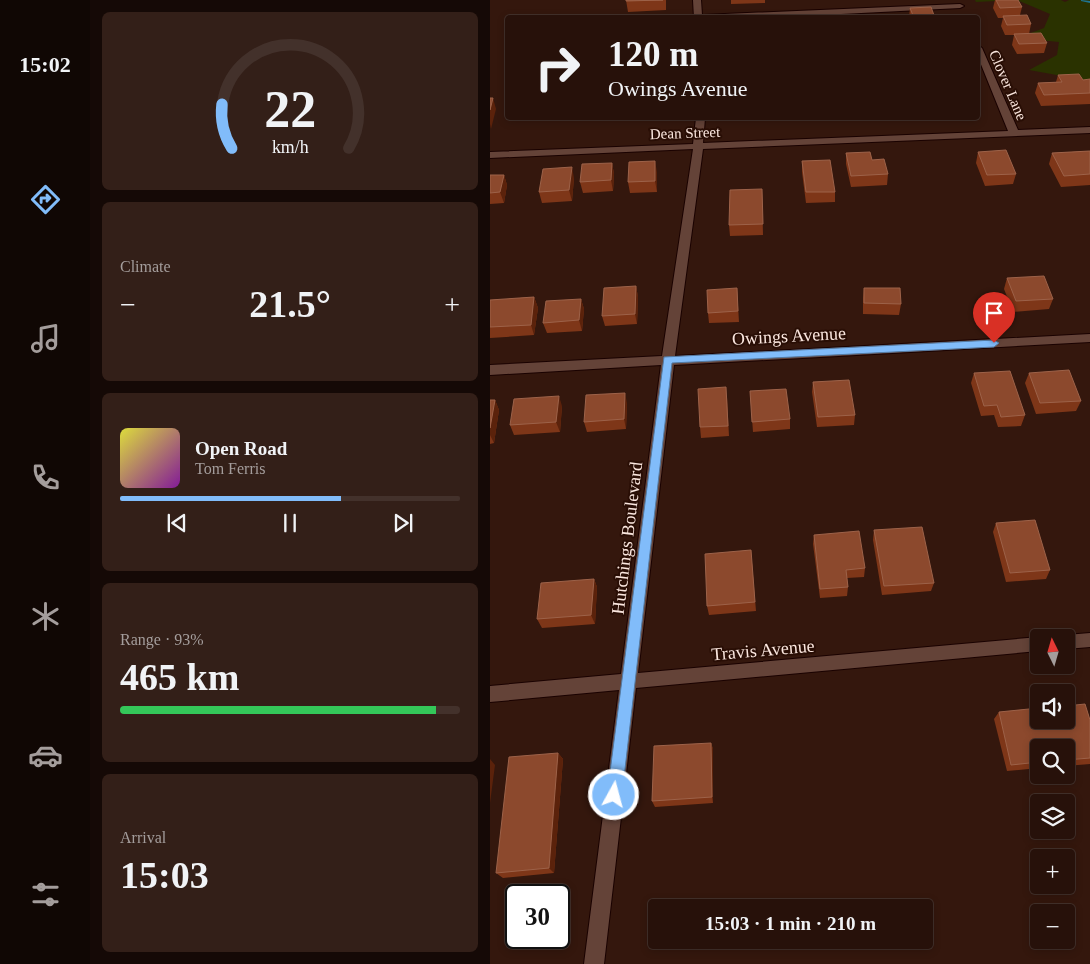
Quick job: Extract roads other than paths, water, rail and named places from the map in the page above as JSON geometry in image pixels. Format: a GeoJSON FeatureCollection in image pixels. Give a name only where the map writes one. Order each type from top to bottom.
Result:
{"type":"FeatureCollection","features":[{"type":"Feature","properties":{"kind":"street"},"geometry":{"type":"LineString","coordinates":[[697,0],[698,15]]}},
{"type":"Feature","properties":{"kind":"street"},"geometry":{"type":"LineString","coordinates":[[764,15],[960,6]]}},
{"type":"Feature","properties":{"kind":"street","name":"Clover Lane"},"geometry":{"type":"LineString","coordinates":[[980,53],[1014,133]]}},
{"type":"Feature","properties":{"kind":"street","name":"Hutchings Boulevard"},"geometry":{"type":"LineString","coordinates":[[594,964],[668,360],[698,147],[700,120]]}},
{"type":"Feature","properties":{"kind":"street","name":"Dean Street"},"geometry":{"type":"LineString","coordinates":[[490,155],[1090,130]]}},
{"type":"Feature","properties":{"kind":"street","name":"Owings Avenue"},"geometry":{"type":"LineString","coordinates":[[490,370],[1090,338]]}},
{"type":"Feature","properties":{"kind":"street"},"geometry":{"type":"LineString","coordinates":[[1075,641],[1090,640]]}},
{"type":"Feature","properties":{"kind":"street","name":"Travis Avenue"},"geometry":{"type":"LineString","coordinates":[[490,694],[1030,645]]}},
{"type":"Feature","properties":{"kind":"waterway"},"geometry":{"type":"LineString","coordinates":[[1083,0],[1090,2]]}}]}
